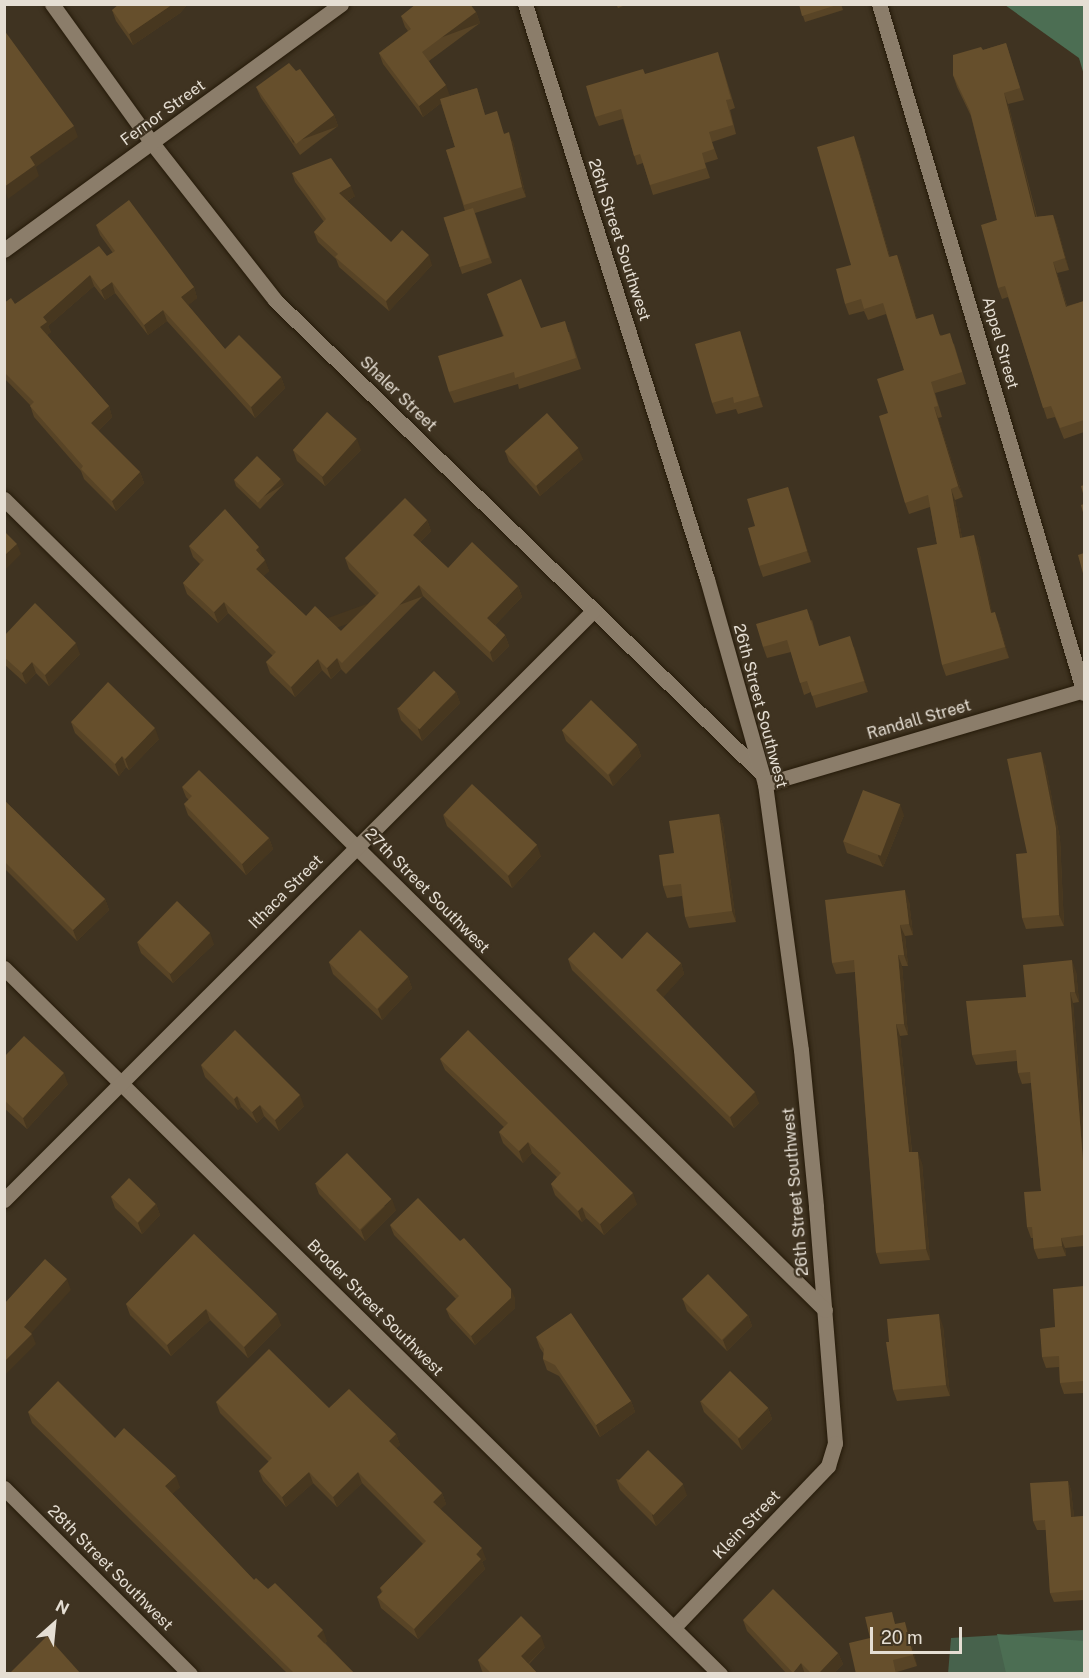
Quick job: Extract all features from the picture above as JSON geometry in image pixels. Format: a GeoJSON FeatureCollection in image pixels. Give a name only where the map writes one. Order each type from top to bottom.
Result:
{"type":"FeatureCollection","features":[{"type":"Feature","properties":{"kind":"street","name":"Shaler Street"},"geometry":{"type":"LineString","coordinates":[[52,4],[152,143],[275,300],[763,778]]}},
{"type":"Feature","properties":{"kind":"street","name":"Fernor Street"},"geometry":{"type":"LineString","coordinates":[[4,250],[341,4]]}},
{"type":"Feature","properties":{"kind":"street","name":"26th Street Southwest"},"geometry":{"type":"LineString","coordinates":[[525,4],[707,579],[763,778],[801,1050],[836,1443]]}},
{"type":"Feature","properties":{"kind":"street","name":"Appel Street"},"geometry":{"type":"LineString","coordinates":[[879,4],[1084,692]]}},
{"type":"Feature","properties":{"kind":"street","name":"27th Street Southwest"},"geometry":{"type":"LineString","coordinates":[[4,499],[825,1310]]}},
{"type":"Feature","properties":{"kind":"street","name":"Ithaca Street"},"geometry":{"type":"LineString","coordinates":[[4,1200],[594,610]]}},
{"type":"Feature","properties":{"kind":"street","name":"Randall Street"},"geometry":{"type":"LineString","coordinates":[[763,778],[1084,692]]}},
{"type":"Feature","properties":{"kind":"street","name":"Broder Street Southwest"},"geometry":{"type":"LineString","coordinates":[[4,968],[720,1674]]}},
{"type":"Feature","properties":{"kind":"street","name":"Klein Street"},"geometry":{"type":"LineString","coordinates":[[674,1627],[828,1466],[836,1443]]}},
{"type":"Feature","properties":{"kind":"street","name":"28th Street Southwest"},"geometry":{"type":"LineString","coordinates":[[4,1488],[190,1674]]}},
{"type":"Feature","properties":{"kind":"green space"},"geometry":{"type":"Polygon","coordinates":[[[1005,5],[1084,5],[1084,75],[1079,58],[1005,5]]]}},
{"type":"Feature","properties":{"kind":"green space"},"geometry":{"type":"Polygon","coordinates":[[[1084,1630],[1084,1673],[948,1674],[951,1638],[1084,1630]]]}},
{"type":"Feature","properties":{"kind":"green space"},"geometry":{"type":"Polygon","coordinates":[[[997,1634],[1084,1641],[1084,1673],[1006,1673],[997,1634]]]}},
{"type":"Feature","properties":{"kind":"building"},"geometry":{"type":"Polygon","coordinates":[[[119,4],[173,4],[129,34],[112,10],[119,4]]]}},
{"type":"Feature","properties":{"kind":"building"},"geometry":{"type":"Polygon","coordinates":[[[416,4],[470,4],[476,12],[422,52],[446,85],[419,106],[379,53],[411,29],[401,16],[416,4]]]}},
{"type":"Feature","properties":{"kind":"building"},"geometry":{"type":"Polygon","coordinates":[[[799,4],[840,4],[802,16],[799,4]]]}},
{"type":"Feature","properties":{"kind":"building"},"geometry":{"type":"Polygon","coordinates":[[[4,30],[74,126],[30,157],[35,165],[4,187],[4,30]]]}},
{"type":"Feature","properties":{"kind":"building"},"geometry":{"type":"Polygon","coordinates":[[[1006,43],[1020,88],[1004,93],[1035,217],[1053,215],[1065,258],[1053,262],[1066,307],[1084,301],[1084,420],[1060,428],[1051,406],[1043,408],[1005,286],[998,288],[981,225],[997,220],[970,111],[953,75],[953,55],[1006,43]]]}},
{"type":"Feature","properties":{"kind":"building"},"geometry":{"type":"Polygon","coordinates":[[[718,52],[731,99],[726,100],[733,125],[709,132],[714,149],[702,153],[706,168],[650,185],[640,154],[634,156],[621,109],[595,117],[586,86],[643,69],[645,74],[718,52]]]}},
{"type":"Feature","properties":{"kind":"building"},"geometry":{"type":"Polygon","coordinates":[[[289,63],[296,71],[300,69],[334,115],[296,144],[256,87],[289,63]]]}},
{"type":"Feature","properties":{"kind":"building"},"geometry":{"type":"Polygon","coordinates":[[[477,88],[485,115],[497,111],[504,134],[509,132],[522,187],[464,205],[446,150],[455,147],[440,99],[477,88]]]}},
{"type":"Feature","properties":{"kind":"building"},"geometry":{"type":"Polygon","coordinates":[[[854,136],[889,257],[897,255],[916,319],[933,314],[940,336],[950,333],[962,372],[931,382],[938,406],[934,407],[958,486],[951,489],[960,538],[974,535],[991,613],[995,612],[1005,647],[942,665],[917,548],[937,544],[928,495],[905,503],[879,416],[888,413],[877,379],[904,370],[883,303],[864,309],[861,299],[845,304],[836,269],[851,265],[817,147],[854,136]]]}},
{"type":"Feature","properties":{"kind":"building"},"geometry":{"type":"Polygon","coordinates":[[[331,158],[351,186],[339,193],[391,242],[402,230],[429,255],[386,301],[335,257],[338,254],[314,232],[326,219],[292,173],[331,158]]]}},
{"type":"Feature","properties":{"kind":"building"},"geometry":{"type":"Polygon","coordinates":[[[129,200],[194,287],[181,297],[225,349],[239,335],[281,377],[251,407],[163,310],[144,325],[112,282],[101,290],[90,275],[43,317],[47,322],[40,327],[109,406],[91,423],[140,472],[112,501],[81,469],[83,466],[30,406],[34,402],[4,372],[4,303],[11,298],[15,304],[99,246],[107,256],[115,251],[96,225],[129,200]]]}},
{"type":"Feature","properties":{"kind":"building"},"geometry":{"type":"Polygon","coordinates":[[[473,208],[489,257],[460,267],[444,218],[473,208]]]}},
{"type":"Feature","properties":{"kind":"building"},"geometry":{"type":"Polygon","coordinates":[[[521,279],[541,328],[565,321],[576,358],[515,378],[514,372],[449,392],[438,356],[504,336],[487,294],[521,279]]]}},
{"type":"Feature","properties":{"kind":"building"},"geometry":{"type":"Polygon","coordinates":[[[740,331],[759,396],[734,403],[733,397],[712,403],[695,344],[740,331]]]}},
{"type":"Feature","properties":{"kind":"building"},"geometry":{"type":"Polygon","coordinates":[[[327,412],[357,439],[323,477],[293,450],[327,412]]]}},
{"type":"Feature","properties":{"kind":"building"},"geometry":{"type":"Polygon","coordinates":[[[547,413],[578,448],[536,486],[505,451],[547,413]]]}},
{"type":"Feature","properties":{"kind":"building"},"geometry":{"type":"Polygon","coordinates":[[[257,456],[281,479],[258,503],[234,480],[257,456]]]}},
{"type":"Feature","properties":{"kind":"building"},"geometry":{"type":"Polygon","coordinates":[[[788,487],[807,551],[759,566],[748,528],[755,526],[747,499],[788,487]]]}},
{"type":"Feature","properties":{"kind":"building"},"geometry":{"type":"Polygon","coordinates":[[[405,498],[427,520],[413,535],[448,568],[472,542],[518,586],[487,618],[505,635],[490,652],[419,585],[342,663],[337,658],[327,668],[318,659],[291,687],[266,662],[276,652],[224,602],[214,612],[183,583],[204,560],[189,546],[225,509],[259,547],[256,550],[265,560],[256,569],[306,616],[315,606],[341,631],[379,593],[345,558],[405,498]]]}},
{"type":"Feature","properties":{"kind":"building"},"geometry":{"type":"Polygon","coordinates":[[[4,531],[17,544],[4,556],[4,531]]]}},
{"type":"Feature","properties":{"kind":"building"},"geometry":{"type":"Polygon","coordinates":[[[1084,553],[1084,577],[1078,555],[1084,553]]]}},
{"type":"Feature","properties":{"kind":"building"},"geometry":{"type":"Polygon","coordinates":[[[35,603],[76,643],[45,675],[32,662],[22,673],[4,657],[4,636],[35,603]]]}},
{"type":"Feature","properties":{"kind":"building"},"geometry":{"type":"Polygon","coordinates":[[[807,609],[819,646],[850,636],[864,681],[812,696],[807,681],[800,683],[787,640],[763,647],[756,624],[807,609]]]}},
{"type":"Feature","properties":{"kind":"building"},"geometry":{"type":"Polygon","coordinates":[[[434,671],[456,692],[419,729],[398,708],[434,671]]]}},
{"type":"Feature","properties":{"kind":"building"},"geometry":{"type":"Polygon","coordinates":[[[108,682],[155,728],[125,759],[122,756],[115,764],[71,722],[108,682]]]}},
{"type":"Feature","properties":{"kind":"building"},"geometry":{"type":"Polygon","coordinates":[[[591,700],[637,744],[608,775],[562,730],[591,700]]]}},
{"type":"Feature","properties":{"kind":"building"},"geometry":{"type":"Polygon","coordinates":[[[1041,752],[1056,828],[1059,915],[1022,918],[1016,854],[1027,853],[1007,759],[1041,752]]]}},
{"type":"Feature","properties":{"kind":"building"},"geometry":{"type":"Polygon","coordinates":[[[199,770],[269,838],[242,864],[184,804],[192,796],[182,787],[199,770]]]}},
{"type":"Feature","properties":{"kind":"building"},"geometry":{"type":"Polygon","coordinates":[[[472,784],[537,845],[508,875],[443,815],[472,784]]]}},
{"type":"Feature","properties":{"kind":"building"},"geometry":{"type":"Polygon","coordinates":[[[863,790],[900,804],[881,856],[843,841],[863,790]]]}},
{"type":"Feature","properties":{"kind":"building"},"geometry":{"type":"Polygon","coordinates":[[[4,800],[105,899],[73,930],[4,861],[4,800]]]}},
{"type":"Feature","properties":{"kind":"building"},"geometry":{"type":"Polygon","coordinates":[[[719,814],[732,911],[685,917],[681,884],[663,886],[659,855],[674,853],[669,821],[719,814]]]}},
{"type":"Feature","properties":{"kind":"building"},"geometry":{"type":"Polygon","coordinates":[[[905,890],[909,924],[900,925],[904,955],[898,955],[904,1024],[896,1024],[909,1152],[918,1152],[926,1249],[876,1253],[854,960],[832,963],[825,900],[905,890]]]}},
{"type":"Feature","properties":{"kind":"building"},"geometry":{"type":"Polygon","coordinates":[[[177,901],[210,933],[170,974],[137,942],[177,901]]]}},
{"type":"Feature","properties":{"kind":"building"},"geometry":{"type":"Polygon","coordinates":[[[360,930],[408,977],[377,1009],[329,962],[360,930]]]}},
{"type":"Feature","properties":{"kind":"building"},"geometry":{"type":"Polygon","coordinates":[[[594,932],[622,959],[647,932],[681,963],[656,990],[755,1092],[730,1117],[568,959],[594,932]]]}},
{"type":"Feature","properties":{"kind":"building"},"geometry":{"type":"Polygon","coordinates":[[[1072,960],[1075,992],[1070,992],[1084,1174],[1084,1235],[1061,1238],[1062,1246],[1034,1249],[1032,1227],[1027,1227],[1024,1192],[1041,1191],[1030,1072],[1018,1073],[1016,1050],[972,1055],[966,1001],[1026,997],[1023,965],[1072,960]]]}},
{"type":"Feature","properties":{"kind":"building"},"geometry":{"type":"Polygon","coordinates":[[[235,1030],[300,1095],[275,1120],[260,1105],[252,1112],[237,1096],[234,1099],[201,1065],[235,1030]]]}},
{"type":"Feature","properties":{"kind":"building"},"geometry":{"type":"Polygon","coordinates":[[[468,1030],[633,1193],[600,1224],[582,1207],[578,1211],[551,1184],[561,1173],[528,1142],[519,1151],[499,1132],[508,1123],[440,1059],[468,1030]]]}},
{"type":"Feature","properties":{"kind":"building"},"geometry":{"type":"Polygon","coordinates":[[[24,1036],[64,1073],[23,1118],[4,1100],[4,1057],[24,1036]]]}},
{"type":"Feature","properties":{"kind":"building"},"geometry":{"type":"Polygon","coordinates":[[[347,1153],[391,1199],[360,1230],[315,1184],[347,1153]]]}},
{"type":"Feature","properties":{"kind":"building"},"geometry":{"type":"Polygon","coordinates":[[[129,1178],[156,1204],[138,1222],[111,1197],[129,1178]]]}},
{"type":"Feature","properties":{"kind":"building"},"geometry":{"type":"Polygon","coordinates":[[[418,1198],[460,1241],[464,1238],[511,1289],[511,1298],[471,1336],[446,1309],[459,1296],[390,1225],[418,1198]]]}},
{"type":"Feature","properties":{"kind":"building"},"geometry":{"type":"Polygon","coordinates":[[[194,1234],[277,1314],[244,1347],[206,1309],[167,1345],[126,1304],[194,1234]]]}},
{"type":"Feature","properties":{"kind":"building"},"geometry":{"type":"Polygon","coordinates":[[[45,1259],[67,1279],[24,1327],[32,1334],[4,1362],[4,1304],[45,1259]]]}},
{"type":"Feature","properties":{"kind":"building"},"geometry":{"type":"Polygon","coordinates":[[[708,1274],[748,1315],[722,1340],[682,1299],[708,1274]]]}},
{"type":"Feature","properties":{"kind":"building"},"geometry":{"type":"Polygon","coordinates":[[[1084,1286],[1084,1381],[1060,1383],[1059,1356],[1042,1357],[1040,1329],[1055,1327],[1053,1289],[1084,1286]]]}},
{"type":"Feature","properties":{"kind":"building"},"geometry":{"type":"Polygon","coordinates":[[[571,1313],[631,1401],[596,1425],[555,1365],[543,1359],[544,1349],[536,1337],[571,1313]]]}},
{"type":"Feature","properties":{"kind":"building"},"geometry":{"type":"Polygon","coordinates":[[[939,1314],[946,1385],[893,1390],[886,1342],[889,1342],[887,1319],[939,1314]]]}},
{"type":"Feature","properties":{"kind":"building"},"geometry":{"type":"Polygon","coordinates":[[[269,1349],[329,1408],[349,1389],[396,1434],[389,1441],[442,1493],[433,1502],[482,1548],[476,1554],[481,1559],[414,1629],[377,1597],[383,1591],[380,1588],[426,1541],[358,1472],[333,1497],[309,1472],[282,1497],[259,1471],[272,1458],[216,1402],[269,1349]]]}},
{"type":"Feature","properties":{"kind":"building"},"geometry":{"type":"Polygon","coordinates":[[[730,1371],[768,1408],[739,1438],[701,1401],[730,1371]]]}},
{"type":"Feature","properties":{"kind":"building"},"geometry":{"type":"Polygon","coordinates":[[[58,1381],[115,1438],[124,1428],[176,1476],[165,1486],[254,1580],[256,1578],[268,1589],[275,1583],[323,1630],[317,1636],[355,1674],[295,1674],[28,1412],[58,1381]]]}},
{"type":"Feature","properties":{"kind":"building"},"geometry":{"type":"Polygon","coordinates":[[[648,1450],[683,1484],[653,1515],[618,1481],[648,1450]]]}},
{"type":"Feature","properties":{"kind":"building"},"geometry":{"type":"Polygon","coordinates":[[[1068,1481],[1071,1517],[1084,1516],[1084,1590],[1050,1593],[1045,1520],[1033,1521],[1030,1483],[1068,1481]]]}},
{"type":"Feature","properties":{"kind":"building"},"geometry":{"type":"Polygon","coordinates":[[[773,1589],[838,1653],[818,1674],[812,1674],[801,1663],[793,1673],[743,1620],[773,1589]]]}},
{"type":"Feature","properties":{"kind":"building"},"geometry":{"type":"Polygon","coordinates":[[[892,1612],[895,1624],[905,1622],[913,1655],[893,1660],[896,1674],[856,1674],[849,1643],[870,1638],[865,1617],[892,1612]]]}},
{"type":"Feature","properties":{"kind":"building"},"geometry":{"type":"Polygon","coordinates":[[[521,1616],[541,1636],[521,1656],[538,1674],[492,1674],[478,1660],[521,1616]]]}},
{"type":"Feature","properties":{"kind":"building"},"geometry":{"type":"Polygon","coordinates":[[[47,1636],[81,1674],[9,1674],[47,1636]]]}}]}
